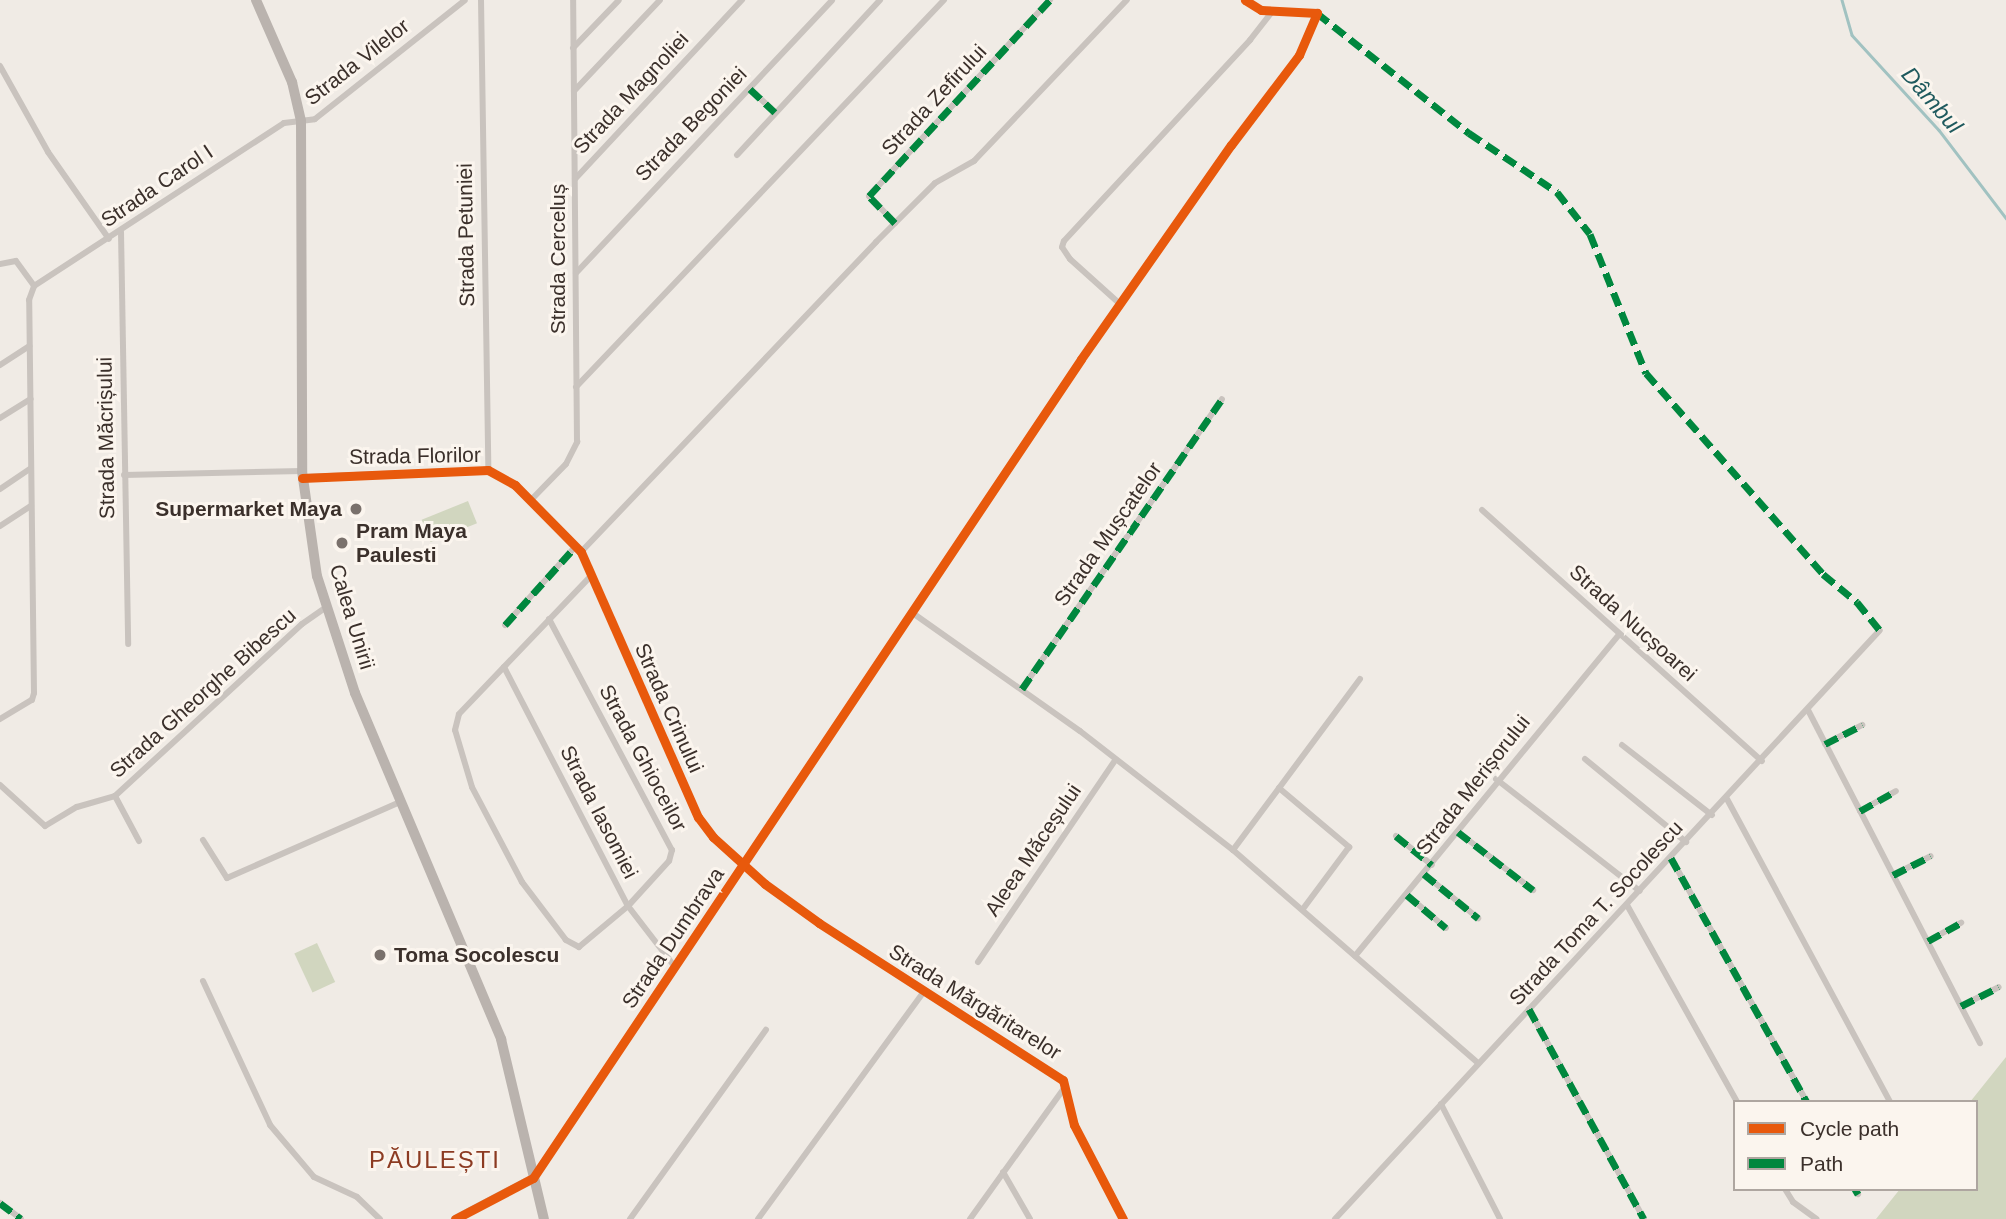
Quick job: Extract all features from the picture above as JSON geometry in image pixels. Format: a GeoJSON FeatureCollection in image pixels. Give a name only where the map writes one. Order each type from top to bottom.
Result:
{"type":"FeatureCollection","features":[{"type":"Feature","properties":{"kind":"main road","name":"Calea Unirii"},"geometry":{"type":"LineString","coordinates":[[256,0],[292,82],[301,121],[302,474],[326,608],[401,802],[501,1039],[544,1219]]}},
{"type":"Feature","properties":{"kind":"street","name":"Strada Vilelor"},"geometry":{"type":"LineString","coordinates":[[301,121],[315,119],[465,0]]}},
{"type":"Feature","properties":{"kind":"street","name":"Strada Petuniei"},"geometry":{"type":"LineString","coordinates":[[481,0],[488,470]]}},
{"type":"Feature","properties":{"kind":"street","name":"Strada Cerceluș"},"geometry":{"type":"LineString","coordinates":[[531,500],[573,455],[576,273],[573,0]]}},
{"type":"Feature","properties":{"kind":"street"},"geometry":{"type":"LineString","coordinates":[[573,48],[619,0]]}},
{"type":"Feature","properties":{"kind":"street"},"geometry":{"type":"LineString","coordinates":[[574,91],[660,0]]}},
{"type":"Feature","properties":{"kind":"street","name":"Strada Magnoliei"},"geometry":{"type":"LineString","coordinates":[[575,179],[742,0]]}},
{"type":"Feature","properties":{"kind":"street","name":"Strada Begoniei"},"geometry":{"type":"LineString","coordinates":[[576,273],[832,0]]}},
{"type":"Feature","properties":{"kind":"street"},"geometry":{"type":"LineString","coordinates":[[737,155],[880,0]]}},
{"type":"Feature","properties":{"kind":"street"},"geometry":{"type":"LineString","coordinates":[[576,387],[944,0]]}},
{"type":"Feature","properties":{"kind":"street","name":"Strada Zefirului"},"geometry":{"type":"LineString","coordinates":[[895,223],[869,196],[1050,0]]}},
{"type":"Feature","properties":{"kind":"street"},"geometry":{"type":"LineString","coordinates":[[581,552],[895,223],[935,183],[974,161],[1127,0]]}},
{"type":"Feature","properties":{"kind":"street"},"geometry":{"type":"LineString","coordinates":[[1120,304],[1070,259],[1062,247],[1064,241],[1250,40],[1272,12],[1245,0]]}},
{"type":"Feature","properties":{"kind":"street","name":"Strada Dumbrava"},"geometry":{"type":"LineString","coordinates":[[533,1178],[1120,304],[1299,55],[1317,13],[1272,12]]}},
{"type":"Feature","properties":{"kind":"street"},"geometry":{"type":"LineString","coordinates":[[0,66],[48,152],[109,239]]}},
{"type":"Feature","properties":{"kind":"street"},"geometry":{"type":"LineString","coordinates":[[750,89],[775,113]]}},
{"type":"Feature","properties":{"kind":"street","name":"Strada Carol I"},"geometry":{"type":"LineString","coordinates":[[34,286],[121,232],[284,123],[301,121]]}},
{"type":"Feature","properties":{"kind":"street","name":"Strada Măcrișului"},"geometry":{"type":"LineString","coordinates":[[121,232],[128,644]]}},
{"type":"Feature","properties":{"kind":"street"},"geometry":{"type":"LineString","coordinates":[[0,264],[16,261],[34,286],[29,300],[34,697],[0,719]]}},
{"type":"Feature","properties":{"kind":"street"},"geometry":{"type":"LineString","coordinates":[[0,365],[29,346]]}},
{"type":"Feature","properties":{"kind":"street"},"geometry":{"type":"LineString","coordinates":[[0,418],[30,399]]}},
{"type":"Feature","properties":{"kind":"street","name":"Strada Mușcatelor"},"geometry":{"type":"LineString","coordinates":[[1022,689],[1222,399]]}},
{"type":"Feature","properties":{"kind":"street"},"geometry":{"type":"LineString","coordinates":[[0,489],[30,469]]}},
{"type":"Feature","properties":{"kind":"street","name":"Strada Florilor"},"geometry":{"type":"LineString","coordinates":[[124,475],[488,470],[531,500],[581,552]]}},
{"type":"Feature","properties":{"kind":"street"},"geometry":{"type":"LineString","coordinates":[[0,526],[31,506]]}},
{"type":"Feature","properties":{"kind":"street","name":"Strada Nucșoarei"},"geometry":{"type":"LineString","coordinates":[[1482,510],[1618,636],[1762,761]]}},
{"type":"Feature","properties":{"kind":"street"},"geometry":{"type":"LineString","coordinates":[[505,625],[576,546]]}},
{"type":"Feature","properties":{"kind":"street","name":"Strada Crinului"},"geometry":{"type":"LineString","coordinates":[[581,552],[698,817],[743,866]]}},
{"type":"Feature","properties":{"kind":"street"},"geometry":{"type":"LineString","coordinates":[[591,576],[504,667],[456,723],[464,768],[478,799],[522,882],[572,945],[585,946],[628,906]]}},
{"type":"Feature","properties":{"kind":"street","name":"Strada Gheorghe Bibescu"},"geometry":{"type":"LineString","coordinates":[[0,785],[45,826],[76,807],[115,796],[302,624],[326,608]]}},
{"type":"Feature","properties":{"kind":"street"},"geometry":{"type":"LineString","coordinates":[[914,614],[1022,689],[1233,850],[1478,1063]]}},
{"type":"Feature","properties":{"kind":"street","name":"Strada Ghioceilor"},"geometry":{"type":"LineString","coordinates":[[549,619],[672,850],[669,862],[628,906]]}},
{"type":"Feature","properties":{"kind":"street","name":"Strada Toma T. Socolescu"},"geometry":{"type":"LineString","coordinates":[[1335,1219],[1727,799],[1880,630]]}},
{"type":"Feature","properties":{"kind":"street","name":"Strada Merișorului"},"geometry":{"type":"LineString","coordinates":[[1355,956],[1432,865],[1496,779],[1618,636]]}},
{"type":"Feature","properties":{"kind":"street","name":"Strada Iasomiei"},"geometry":{"type":"LineString","coordinates":[[504,667],[628,906],[675,967]]}},
{"type":"Feature","properties":{"kind":"street"},"geometry":{"type":"LineString","coordinates":[[1233,850],[1360,679]]}},
{"type":"Feature","properties":{"kind":"street"},"geometry":{"type":"LineString","coordinates":[[1808,710],[1980,1043]]}},
{"type":"Feature","properties":{"kind":"street"},"geometry":{"type":"LineString","coordinates":[[1825,744],[1862,725]]}},
{"type":"Feature","properties":{"kind":"street"},"geometry":{"type":"LineString","coordinates":[[1622,744],[1712,815]]}},
{"type":"Feature","properties":{"kind":"street","name":"Aleea Măceșului"},"geometry":{"type":"LineString","coordinates":[[978,962],[1116,759]]}},
{"type":"Feature","properties":{"kind":"street"},"geometry":{"type":"LineString","coordinates":[[1585,759],[1686,842]]}},
{"type":"Feature","properties":{"kind":"street"},"geometry":{"type":"LineString","coordinates":[[1496,779],[1640,891]]}},
{"type":"Feature","properties":{"kind":"street"},"geometry":{"type":"LineString","coordinates":[[1279,788],[1349,847],[1303,909]]}},
{"type":"Feature","properties":{"kind":"street"},"geometry":{"type":"LineString","coordinates":[[1860,811],[1896,791]]}},
{"type":"Feature","properties":{"kind":"street"},"geometry":{"type":"LineString","coordinates":[[115,796],[139,841]]}},
{"type":"Feature","properties":{"kind":"street"},"geometry":{"type":"LineString","coordinates":[[1727,799],[1889,1100]]}},
{"type":"Feature","properties":{"kind":"street"},"geometry":{"type":"LineString","coordinates":[[203,840],[227,878],[401,802]]}},
{"type":"Feature","properties":{"kind":"street"},"geometry":{"type":"LineString","coordinates":[[1458,832],[1533,890]]}},
{"type":"Feature","properties":{"kind":"street"},"geometry":{"type":"LineString","coordinates":[[1396,836],[1432,865]]}},
{"type":"Feature","properties":{"kind":"street"},"geometry":{"type":"LineString","coordinates":[[1893,875],[1931,856]]}},
{"type":"Feature","properties":{"kind":"street"},"geometry":{"type":"LineString","coordinates":[[1671,858],[1806,1100]]}},
{"type":"Feature","properties":{"kind":"street","name":"Strada Mărgăritarelor"},"geometry":{"type":"LineString","coordinates":[[743,866],[819,923],[1056,1074],[1065,1086],[1074,1125],[1124,1219]]}},
{"type":"Feature","properties":{"kind":"street"},"geometry":{"type":"LineString","coordinates":[[1424,874],[1478,918]]}},
{"type":"Feature","properties":{"kind":"street"},"geometry":{"type":"LineString","coordinates":[[1407,895],[1446,928]]}},
{"type":"Feature","properties":{"kind":"street"},"geometry":{"type":"LineString","coordinates":[[1627,905],[1736,1100]]}},
{"type":"Feature","properties":{"kind":"street"},"geometry":{"type":"LineString","coordinates":[[1927,941],[1961,923]]}},
{"type":"Feature","properties":{"kind":"street"},"geometry":{"type":"LineString","coordinates":[[203,981],[270,1125],[314,1177],[357,1196],[380,1219]]}},
{"type":"Feature","properties":{"kind":"street"},"geometry":{"type":"LineString","coordinates":[[1961,1006],[1999,987]]}},
{"type":"Feature","properties":{"kind":"street"},"geometry":{"type":"LineString","coordinates":[[758,1219],[924,991]]}},
{"type":"Feature","properties":{"kind":"street"},"geometry":{"type":"LineString","coordinates":[[1529,1009],[1644,1219]]}},
{"type":"Feature","properties":{"kind":"street"},"geometry":{"type":"LineString","coordinates":[[630,1219],[766,1030]]}},
{"type":"Feature","properties":{"kind":"street"},"geometry":{"type":"LineString","coordinates":[[970,1219],[1065,1086]]}},
{"type":"Feature","properties":{"kind":"street"},"geometry":{"type":"LineString","coordinates":[[1441,1104],[1500,1219]]}},
{"type":"Feature","properties":{"kind":"street"},"geometry":{"type":"LineString","coordinates":[[1003,1172],[1030,1219]]}},
{"type":"Feature","properties":{"kind":"street"},"geometry":{"type":"LineString","coordinates":[[455,1219],[533,1178]]}},
{"type":"Feature","properties":{"kind":"street"},"geometry":{"type":"LineString","coordinates":[[1786,1191],[1793,1202],[1816,1219]]}},
{"type":"Feature","properties":{"kind":"street"},"geometry":{"type":"LineString","coordinates":[[0,1203],[21,1219]]}},
{"type":"Feature","properties":{"kind":"green space"},"geometry":{"type":"Polygon","coordinates":[[[468,501],[477,523],[431,542],[422,520],[468,501]]]}},
{"type":"Feature","properties":{"kind":"green space"},"geometry":{"type":"Polygon","coordinates":[[[317,943],[335,982],[313,993],[294,954],[317,943]]]}},
{"type":"Feature","properties":{"kind":"green space"},"geometry":{"type":"Polygon","coordinates":[[[2006,1057],[2006,1219],[1876,1219],[1898,1191],[1978,1191],[1978,1100],[1972,1100],[2006,1057]]]}},
{"type":"Feature","properties":{"kind":"waterway","name":"Dâmbul"},"geometry":{"type":"LineString","coordinates":[[1842,0],[1852,35],[1939,130],[2006,218]]}},
{"type":"Feature","properties":{"kind":"marked path"},"geometry":{"type":"LineString","coordinates":[[895,223],[869,196],[1050,0]]}},
{"type":"Feature","properties":{"kind":"marked path"},"geometry":{"type":"LineString","coordinates":[[1317,13],[1469,133],[1557,192],[1590,234],[1646,373],[1823,574],[1857,602],[1880,630]]}},
{"type":"Feature","properties":{"kind":"marked path"},"geometry":{"type":"LineString","coordinates":[[750,89],[775,112]]}},
{"type":"Feature","properties":{"kind":"marked path"},"geometry":{"type":"LineString","coordinates":[[1022,689],[1222,399]]}},
{"type":"Feature","properties":{"kind":"marked path"},"geometry":{"type":"LineString","coordinates":[[505,625],[576,546]]}},
{"type":"Feature","properties":{"kind":"marked path"},"geometry":{"type":"LineString","coordinates":[[1825,744],[1862,725]]}},
{"type":"Feature","properties":{"kind":"marked path"},"geometry":{"type":"LineString","coordinates":[[1860,811],[1896,791]]}},
{"type":"Feature","properties":{"kind":"marked path"},"geometry":{"type":"LineString","coordinates":[[1458,832],[1533,890]]}},
{"type":"Feature","properties":{"kind":"marked path"},"geometry":{"type":"LineString","coordinates":[[1396,836],[1432,865]]}},
{"type":"Feature","properties":{"kind":"marked path"},"geometry":{"type":"LineString","coordinates":[[1893,875],[1931,856]]}},
{"type":"Feature","properties":{"kind":"marked path"},"geometry":{"type":"LineString","coordinates":[[1671,858],[1806,1100]]}},
{"type":"Feature","properties":{"kind":"marked path"},"geometry":{"type":"LineString","coordinates":[[1424,874],[1478,918]]}},
{"type":"Feature","properties":{"kind":"marked path"},"geometry":{"type":"LineString","coordinates":[[1407,895],[1446,928]]}},
{"type":"Feature","properties":{"kind":"marked path"},"geometry":{"type":"LineString","coordinates":[[1928,941],[1961,923]]}},
{"type":"Feature","properties":{"kind":"marked path"},"geometry":{"type":"LineString","coordinates":[[1961,1006],[1999,987]]}},
{"type":"Feature","properties":{"kind":"marked path"},"geometry":{"type":"LineString","coordinates":[[1529,1009],[1644,1219]]}},
{"type":"Feature","properties":{"kind":"marked path"},"geometry":{"type":"LineString","coordinates":[[0,1203],[21,1219]]}},
{"type":"Feature","properties":{"kind":"cycle path"},"geometry":{"type":"LineString","coordinates":[[455,1219],[533,1178],[1081,359],[1231,145],[1299,55],[1317,13],[1261,10],[1245,0]]}},
{"type":"Feature","properties":{"kind":"cycle path"},"geometry":{"type":"LineString","coordinates":[[302,478],[488,470],[515,485],[581,552],[698,817],[713,837],[765,884],[819,923],[1063,1080],[1074,1125],[1123,1219]]}},
{"type":"Feature","properties":{"kind":"place","name":"Supermarket Maya"},"geometry":{"type":"Point","coordinates":[356,509]}},
{"type":"Feature","properties":{"kind":"place","name":"Pram Maya Paulesti"},"geometry":{"type":"Point","coordinates":[342,543]}},
{"type":"Feature","properties":{"kind":"place","name":"Toma Socolescu"},"geometry":{"type":"Point","coordinates":[380,955]}},
{"type":"Feature","properties":{"kind":"district","name":"PĂULEȘTI"},"geometry":{"type":"Point","coordinates":[435,1160]}}]}
